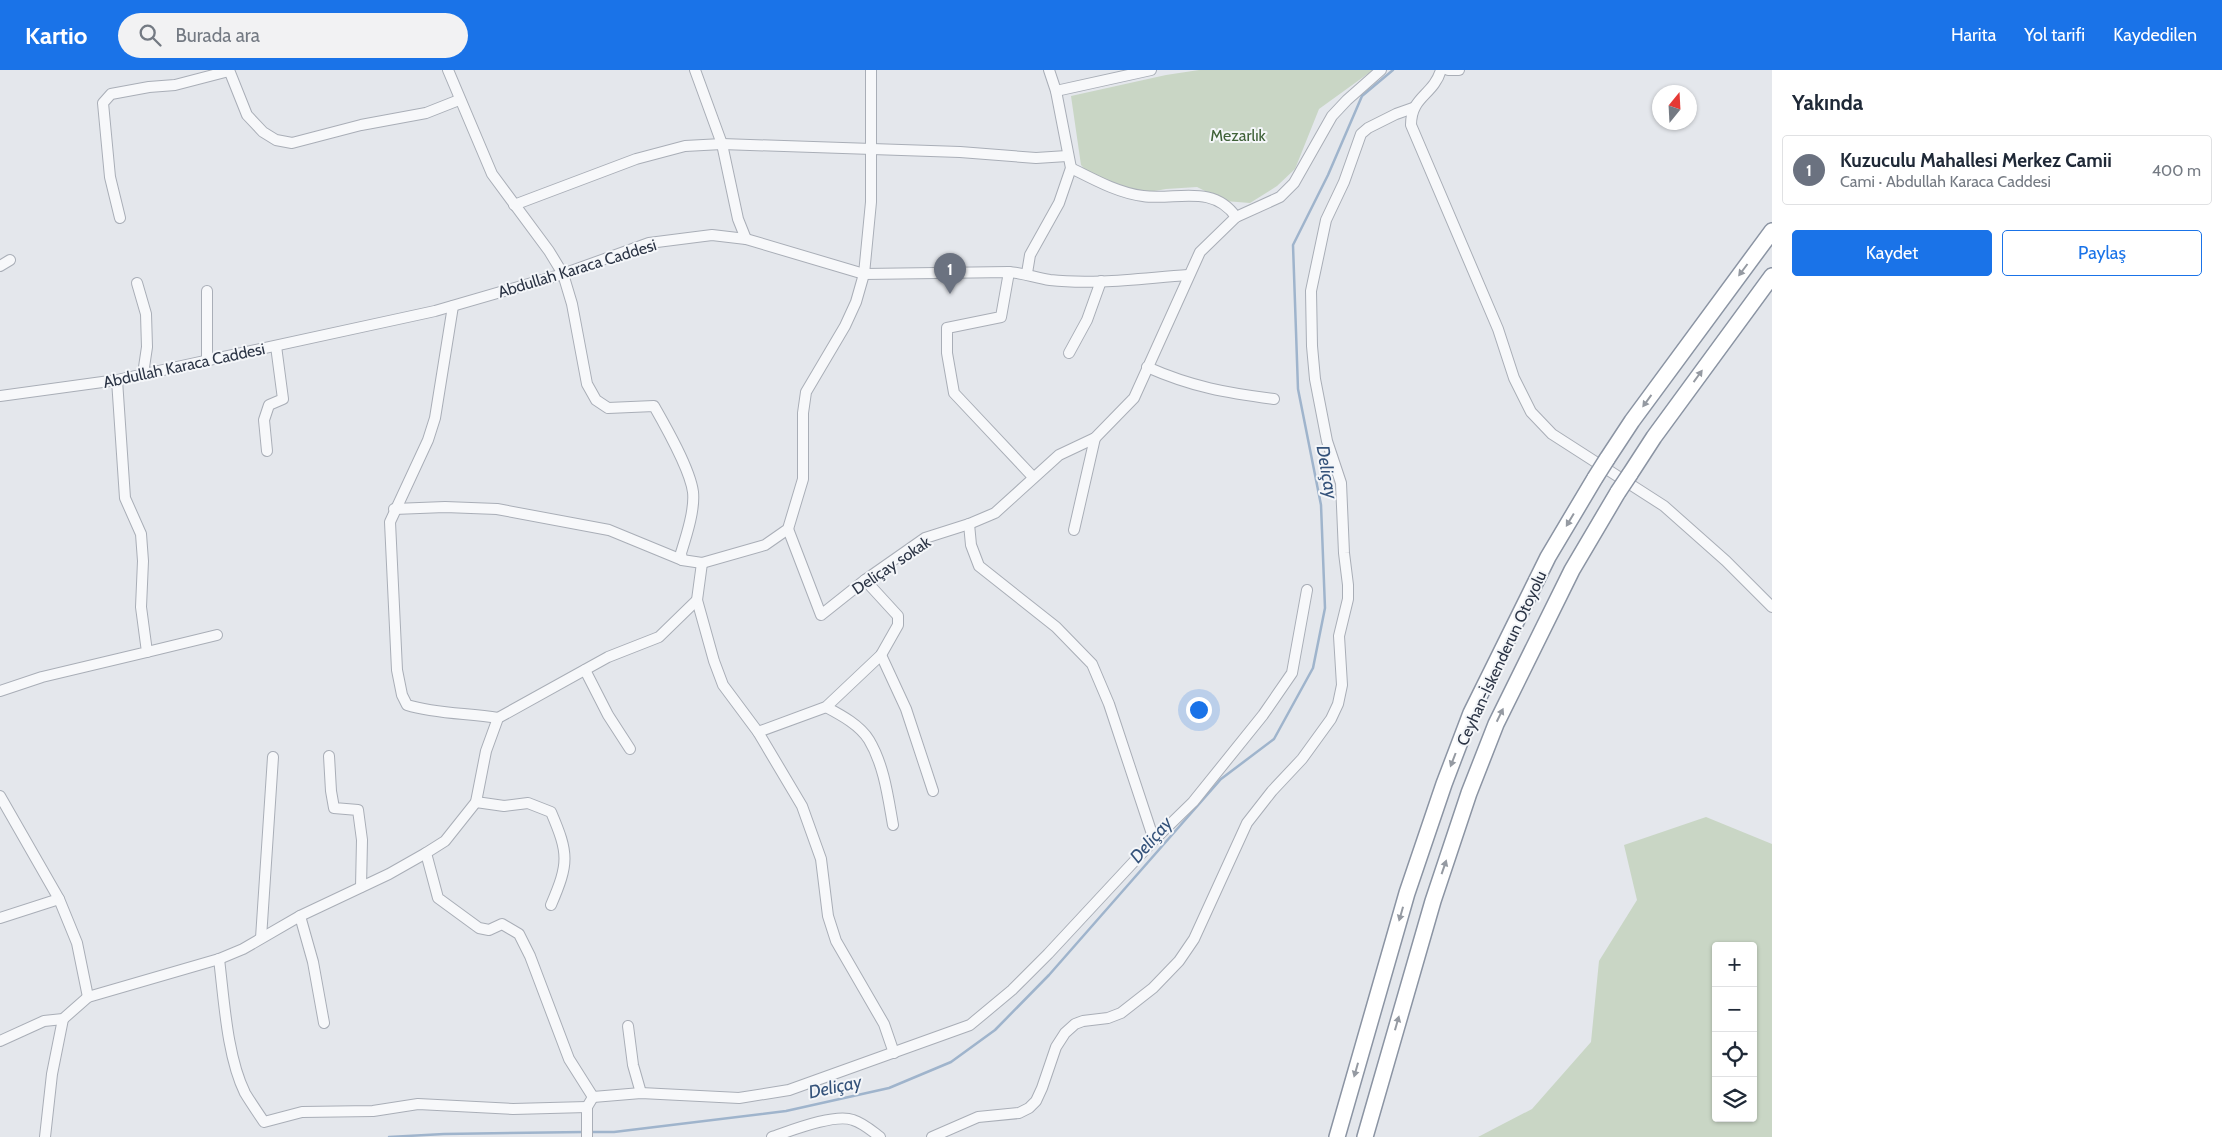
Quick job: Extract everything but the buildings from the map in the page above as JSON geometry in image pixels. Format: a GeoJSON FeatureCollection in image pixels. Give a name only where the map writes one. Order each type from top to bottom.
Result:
{"type":"FeatureCollection","features":[{"type":"Feature","properties":{"kind":"highway","name":"Ceyhan-İskenderun Otoyolu"},"geometry":{"type":"LineString","coordinates":[[1337,1137],[1407,893],[1444,784],[1471,713],[1548,557],[1595,478],[1649,397],[1772,231]]}},
{"type":"Feature","properties":{"kind":"highway","name":"Ceyhan-İskenderun Otoyolu"},"geometry":{"type":"LineString","coordinates":[[1365,1137],[1433,901],[1469,793],[1496,724],[1572,570],[1618,492],[1654,437],[1772,276]]}},
{"type":"Feature","properties":{"kind":"street"},"geometry":{"type":"LineString","coordinates":[[120,218],[110,177],[103,103],[111,94],[149,87],[175,85],[229,70],[247,115],[263,132],[276,140],[292,143],[361,125],[426,113],[459,100]]}},
{"type":"Feature","properties":{"kind":"street"},"geometry":{"type":"LineString","coordinates":[[448,70],[454,80],[459,100],[492,174],[550,251],[563,274],[572,304],[587,384],[596,400],[608,408],[654,406],[686,469],[693,492],[689,522],[681,553],[682,560]]}},
{"type":"Feature","properties":{"kind":"street"},"geometry":{"type":"LineString","coordinates":[[695,70],[722,144],[738,218],[746,240]]}},
{"type":"Feature","properties":{"kind":"street"},"geometry":{"type":"LineString","coordinates":[[394,509],[445,507],[507,510],[609,530],[682,560],[702,563],[765,545],[788,529],[803,479],[803,413],[806,392],[845,326],[856,302],[864,274],[871,202],[871,70]]}},
{"type":"Feature","properties":{"kind":"street"},"geometry":{"type":"LineString","coordinates":[[1027,273],[1030,255],[1059,203],[1071,168],[1067,156],[1056,91],[1048,70]]}},
{"type":"Feature","properties":{"kind":"street"},"geometry":{"type":"LineString","coordinates":[[1056,91],[1151,70]]}},
{"type":"Feature","properties":{"kind":"street","name":"Deliçay sokak"},"geometry":{"type":"LineString","coordinates":[[788,529],[821,615],[865,580],[925,538],[995,513],[1059,455],[1095,438],[1134,398],[1200,252],[1236,217],[1280,196],[1294,184],[1332,116],[1381,70]]}},
{"type":"Feature","properties":{"kind":"street"},"geometry":{"type":"LineString","coordinates":[[1441,70],[1438,81],[1415,103],[1410,125],[1498,329],[1514,378],[1531,412],[1552,434],[1664,506],[1726,561],[1772,607]]}},
{"type":"Feature","properties":{"kind":"street"},"geometry":{"type":"LineString","coordinates":[[1448,70],[1459,70]]}},
{"type":"Feature","properties":{"kind":"street"},"geometry":{"type":"LineString","coordinates":[[932,1137],[978,1117],[1019,1113],[1029,1108],[1039,1094],[1056,1047],[1066,1032],[1083,1021],[1108,1018],[1121,1013],[1153,988],[1179,961],[1194,939],[1247,823],[1272,790],[1302,759],[1331,719],[1338,704],[1342,685],[1339,636],[1348,599],[1348,585],[1344,553],[1341,483],[1327,441],[1315,379],[1310,291],[1326,220],[1344,182],[1361,134],[1368,128],[1396,114],[1413,108]]}},
{"type":"Feature","properties":{"kind":"street"},"geometry":{"type":"LineString","coordinates":[[514,205],[636,159],[684,146],[722,144],[960,152],[1036,158],[1067,156]]}},
{"type":"Feature","properties":{"kind":"street"},"geometry":{"type":"LineString","coordinates":[[1071,168],[1109,186],[1142,196],[1188,194],[1202,196],[1226,205],[1236,217]]}},
{"type":"Feature","properties":{"kind":"street","name":"Abdullah Karaca Caddesi"},"geometry":{"type":"LineString","coordinates":[[0,396],[117,380],[453,306],[563,274],[649,244],[712,235],[746,240],[864,274],[1009,272],[1027,273],[1049,280],[1101,280],[1188,275]]}},
{"type":"Feature","properties":{"kind":"street"},"geometry":{"type":"LineString","coordinates":[[0,266],[10,260]]}},
{"type":"Feature","properties":{"kind":"street"},"geometry":{"type":"LineString","coordinates":[[1009,272],[1001,317],[947,328],[947,353],[954,393],[1033,477]]}},
{"type":"Feature","properties":{"kind":"street"},"geometry":{"type":"LineString","coordinates":[[1069,353],[1087,320],[1101,280]]}},
{"type":"Feature","properties":{"kind":"street"},"geometry":{"type":"LineString","coordinates":[[137,283],[146,314],[147,347],[144,374]]}},
{"type":"Feature","properties":{"kind":"street"},"geometry":{"type":"LineString","coordinates":[[207,291],[207,361]]}},
{"type":"Feature","properties":{"kind":"street"},"geometry":{"type":"LineString","coordinates":[[453,306],[436,418],[428,440],[394,509],[390,522],[396,661],[402,695],[407,706],[422,710],[472,713],[498,718],[608,657],[659,637],[698,600]]}},
{"type":"Feature","properties":{"kind":"street"},"geometry":{"type":"LineString","coordinates":[[267,451],[264,420],[269,405],[283,399],[276,346]]}},
{"type":"Feature","properties":{"kind":"street"},"geometry":{"type":"LineString","coordinates":[[1147,367],[1175,379],[1220,392],[1274,399]]}},
{"type":"Feature","properties":{"kind":"street"},"geometry":{"type":"LineString","coordinates":[[117,380],[125,498],[141,534],[143,561],[141,607],[147,652]]}},
{"type":"Feature","properties":{"kind":"street"},"geometry":{"type":"LineString","coordinates":[[1074,530],[1095,438]]}},
{"type":"Feature","properties":{"kind":"street"},"geometry":{"type":"LineString","coordinates":[[968,524],[971,545],[979,566],[1056,627],[1092,664],[1109,704],[1154,840]]}},
{"type":"Feature","properties":{"kind":"street"},"geometry":{"type":"LineString","coordinates":[[702,563],[698,600],[714,661],[723,685],[758,732],[802,806],[821,859],[828,916],[836,941],[884,1024],[894,1053]]}},
{"type":"Feature","properties":{"kind":"street"},"geometry":{"type":"LineString","coordinates":[[758,732],[826,707],[881,655],[898,625],[898,616],[865,580]]}},
{"type":"Feature","properties":{"kind":"street"},"geometry":{"type":"LineString","coordinates":[[593,1097],[641,1093],[739,1098],[789,1090],[970,1025],[987,1012],[1048,954],[1154,840],[1193,802],[1263,715],[1292,673],[1308,590]]}},
{"type":"Feature","properties":{"kind":"street"},"geometry":{"type":"LineString","coordinates":[[0,691],[42,677],[217,635]]}},
{"type":"Feature","properties":{"kind":"street"},"geometry":{"type":"LineString","coordinates":[[881,655],[906,709],[933,791]]}},
{"type":"Feature","properties":{"kind":"street"},"geometry":{"type":"LineString","coordinates":[[585,670],[608,715],[630,749]]}},
{"type":"Feature","properties":{"kind":"street"},"geometry":{"type":"LineString","coordinates":[[826,707],[854,724],[869,739],[886,780],[893,825]]}},
{"type":"Feature","properties":{"kind":"street"},"geometry":{"type":"LineString","coordinates":[[45,1137],[52,1074],[62,1020],[88,997],[218,959],[243,949],[300,916],[361,887],[445,841],[476,802],[486,751],[498,718]]}},
{"type":"Feature","properties":{"kind":"street"},"geometry":{"type":"LineString","coordinates":[[329,756],[334,808],[358,810],[362,840],[361,887]]}},
{"type":"Feature","properties":{"kind":"street"},"geometry":{"type":"LineString","coordinates":[[261,938],[273,757]]}},
{"type":"Feature","properties":{"kind":"street"},"geometry":{"type":"LineString","coordinates":[[0,796],[59,899],[77,944],[88,997]]}},
{"type":"Feature","properties":{"kind":"street"},"geometry":{"type":"LineString","coordinates":[[476,802],[504,806],[528,803],[551,812],[564,841],[566,852],[559,887],[551,905]]}},
{"type":"Feature","properties":{"kind":"street"},"geometry":{"type":"LineString","coordinates":[[426,853],[438,898],[479,928],[489,930],[502,924],[519,934],[530,956],[569,1059],[593,1097]]}},
{"type":"Feature","properties":{"kind":"street"},"geometry":{"type":"LineString","coordinates":[[0,918],[59,899]]}},
{"type":"Feature","properties":{"kind":"street"},"geometry":{"type":"LineString","coordinates":[[300,916],[313,962],[324,1022]]}},
{"type":"Feature","properties":{"kind":"street"},"geometry":{"type":"LineString","coordinates":[[218,959],[230,1038],[238,1072],[245,1092],[264,1122],[302,1112],[374,1111],[418,1104],[587,1111]]}},
{"type":"Feature","properties":{"kind":"street"},"geometry":{"type":"LineString","coordinates":[[0,1041],[44,1021],[62,1020]]}},
{"type":"Feature","properties":{"kind":"street"},"geometry":{"type":"LineString","coordinates":[[628,1026],[633,1065],[641,1093]]}},
{"type":"Feature","properties":{"kind":"street"},"geometry":{"type":"LineString","coordinates":[[587,1137],[587,1111],[593,1097]]}},
{"type":"Feature","properties":{"kind":"street"},"geometry":{"type":"LineString","coordinates":[[772,1137],[832,1120],[846,1118],[853,1119],[880,1137]]}},
{"type":"Feature","properties":{"kind":"green space","name":"Mezarlık"},"geometry":{"type":"Polygon","coordinates":[[[1199,70],[1373,70],[1319,109],[1295,169],[1277,186],[1250,203],[1225,201],[1197,187],[1143,193],[1091,176],[1081,165],[1071,96],[1166,75],[1199,70]]]}},
{"type":"Feature","properties":{"kind":"green space"},"geometry":{"type":"Polygon","coordinates":[[[1706,817],[1772,844],[1772,1137],[1478,1137],[1532,1109],[1591,1042],[1599,961],[1637,900],[1624,845],[1706,817]]]}},
{"type":"Feature","properties":{"kind":"waterway","name":"Deliçay"},"geometry":{"type":"LineString","coordinates":[[590,1132],[614,1132],[786,1111],[889,1088],[951,1062],[995,1030],[1049,975],[1221,779],[1274,739],[1313,668],[1325,608],[1321,505],[1298,389],[1293,245],[1328,175],[1362,96],[1393,70]]}},
{"type":"Feature","properties":{"kind":"waterway","name":"Deliçay"},"geometry":{"type":"LineString","coordinates":[[389,1137],[444,1134],[584,1132]]}},
{"type":"Feature","properties":{"kind":"place","name":"Kuzuculu Mahallesi Merkez Camii"},"geometry":{"type":"Point","coordinates":[950,294]}}]}
